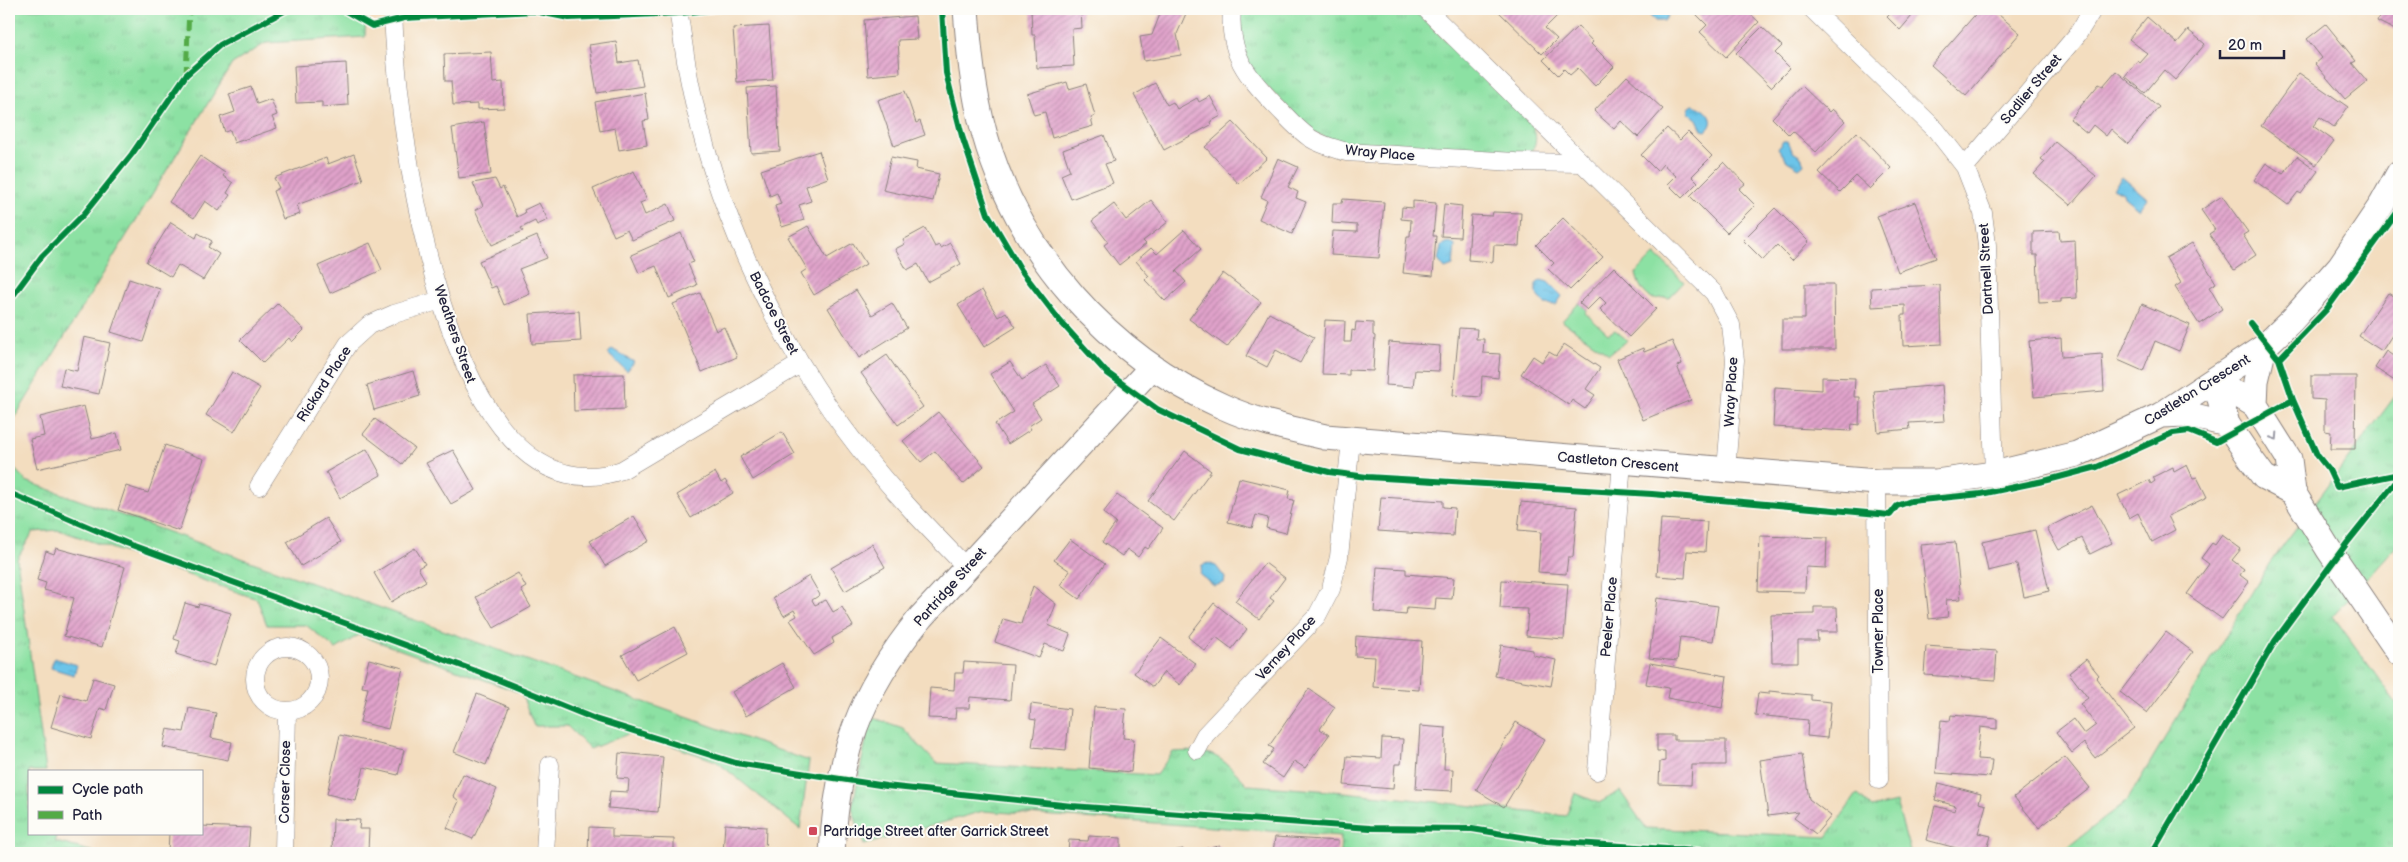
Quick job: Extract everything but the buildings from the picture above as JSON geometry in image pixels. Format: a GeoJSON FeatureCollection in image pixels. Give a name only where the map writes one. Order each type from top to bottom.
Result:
{"type":"FeatureCollection","features":[{"type":"Feature","properties":{"kind":"street","name":"Weathers Street"},"geometry":{"type":"LineString","coordinates":[[393,9],[403,124],[418,207],[441,300],[465,370],[475,390],[500,428],[526,456],[553,471],[581,477],[608,475],[622,470],[800,364]]}},
{"type":"Feature","properties":{"kind":"street","name":"Badcoe Street"},"geometry":{"type":"LineString","coordinates":[[678,9],[696,109],[726,208],[760,288],[800,364],[869,461],[899,497],[967,568]]}},
{"type":"Feature","properties":{"kind":"street","name":"Castleton Crescent"},"geometry":{"type":"LineString","coordinates":[[966,9],[972,73],[984,132],[1005,189],[1033,242],[1056,275],[1087,312],[1127,348],[1152,367],[1224,407],[1274,426],[1326,437],[1351,440],[1877,482],[1936,482],[1994,474],[2077,454],[2161,415],[2264,347],[2317,294],[2340,266],[2382,204],[2399,173]]}},
{"type":"Feature","properties":{"kind":"street","name":"Wray Place"},"geometry":{"type":"LineString","coordinates":[[1232,9],[1232,39],[1244,70],[1296,126],[1311,138],[1326,146],[1346,152],[1516,162],[1582,163]]}},
{"type":"Feature","properties":{"kind":"street","name":"Wray Place"},"geometry":{"type":"LineString","coordinates":[[1426,9],[1714,293],[1731,325],[1735,360],[1726,470]]}},
{"type":"Feature","properties":{"kind":"street","name":"Dartnell Street"},"geometry":{"type":"LineString","coordinates":[[1812,9],[1936,130],[1965,167],[1983,213],[1987,245],[1994,474]]}},
{"type":"Feature","properties":{"kind":"street","name":"Sadlier Street"},"geometry":{"type":"LineString","coordinates":[[1965,167],[2077,35],[2093,9]]}},
{"type":"Feature","properties":{"kind":"street","name":"Rickard Place"},"geometry":{"type":"LineString","coordinates":[[259,486],[348,344],[369,326],[377,322],[394,314],[441,300]]}},
{"type":"Feature","properties":{"kind":"street"},"geometry":{"type":"LineString","coordinates":[[2255,405],[2256,381],[2264,347]]}},
{"type":"Feature","properties":{"kind":"street","name":"Partridge Street"},"geometry":{"type":"LineString","coordinates":[[832,853],[839,784],[844,758],[858,718],[878,675],[918,621],[1152,367]]}},
{"type":"Feature","properties":{"kind":"street"},"geometry":{"type":"LineString","coordinates":[[2215,381],[2255,405],[2289,459],[2293,492],[2344,573],[2399,653]]}},
{"type":"Feature","properties":{"kind":"street"},"geometry":{"type":"LineString","coordinates":[[2215,381],[2227,424],[2264,477],[2293,492]]}},
{"type":"Feature","properties":{"kind":"street"},"geometry":{"type":"LineString","coordinates":[[2161,415],[2186,414],[2227,424]]}},
{"type":"Feature","properties":{"kind":"street","name":"Verney Place"},"geometry":{"type":"LineString","coordinates":[[1197,750],[1205,735],[1317,616],[1331,589],[1339,558],[1351,440]]}},
{"type":"Feature","properties":{"kind":"street","name":"Peeler Place"},"geometry":{"type":"LineString","coordinates":[[1597,771],[1622,462]]}},
{"type":"Feature","properties":{"kind":"street","name":"Towner Place"},"geometry":{"type":"LineString","coordinates":[[1877,482],[1879,780]]}},
{"type":"Feature","properties":{"kind":"street","name":"Corser Close"},"geometry":{"type":"LineString","coordinates":[[284,853],[287,711]]}},
{"type":"Feature","properties":{"kind":"street"},"geometry":{"type":"LineString","coordinates":[[546,853],[550,765]]}},
{"type":"Feature","properties":{"kind":"green space"},"geometry":{"type":"Polygon","coordinates":[[[9,9],[366,9],[365,37],[266,43],[232,64],[9,427],[9,9]]]}},
{"type":"Feature","properties":{"kind":"green space"},"geometry":{"type":"Polygon","coordinates":[[[1241,9],[1413,9],[1532,125],[1536,138],[1534,145],[1526,156],[1336,143],[1311,130],[1255,75],[1241,45],[1239,17],[1241,9]]]}},
{"type":"Feature","properties":{"kind":"green space"},"geometry":{"type":"Polygon","coordinates":[[[1656,255],[1684,282],[1669,298],[1649,296],[1643,291],[1638,280],[1636,273],[1656,255]]]}},
{"type":"Feature","properties":{"kind":"green space"},"geometry":{"type":"Polygon","coordinates":[[[1579,303],[1587,310],[1585,313],[1608,334],[1615,330],[1627,340],[1609,354],[1562,321],[1579,303]]]}},
{"type":"Feature","properties":{"kind":"green space"},"geometry":{"type":"Polygon","coordinates":[[[2399,391],[2399,543],[2333,616],[2399,707],[2399,853],[2060,853],[2127,801],[2269,564],[2399,391]]]}},
{"type":"Feature","properties":{"kind":"green space"},"geometry":{"type":"Polygon","coordinates":[[[9,463],[26,481],[809,761],[800,829],[716,761],[633,732],[590,749],[567,726],[534,726],[521,693],[359,635],[336,649],[306,625],[267,625],[257,599],[59,530],[33,532],[17,559],[46,770],[28,770],[28,834],[55,834],[56,842],[94,852],[9,853],[9,463]]]}},
{"type":"Feature","properties":{"kind":"green space"},"geometry":{"type":"Polygon","coordinates":[[[871,717],[903,728],[936,763],[1156,775],[1173,752],[1198,752],[1216,756],[1248,785],[1344,792],[1566,816],[1575,793],[1599,803],[1620,791],[1646,828],[1827,837],[1857,794],[1872,808],[1896,802],[1910,851],[1931,853],[1340,853],[1341,836],[983,811],[864,845],[852,808],[871,717]]]}},
{"type":"Feature","properties":{"kind":"water"},"geometry":{"type":"Polygon","coordinates":[[[1643,9],[1667,9],[1669,14],[1664,21],[1655,21],[1643,9]]]}},
{"type":"Feature","properties":{"kind":"water"},"geometry":{"type":"Polygon","coordinates":[[[1693,105],[1706,112],[1711,119],[1710,127],[1706,131],[1702,130],[1697,119],[1689,113],[1689,108],[1693,105]]]}},
{"type":"Feature","properties":{"kind":"water"},"geometry":{"type":"Polygon","coordinates":[[[1783,141],[1787,141],[1793,152],[1801,157],[1804,164],[1799,168],[1787,161],[1778,148],[1783,141]]]}},
{"type":"Feature","properties":{"kind":"water"},"geometry":{"type":"Polygon","coordinates":[[[2122,177],[2147,198],[2139,209],[2124,197],[2123,193],[2113,188],[2122,177]]]}},
{"type":"Feature","properties":{"kind":"water"},"geometry":{"type":"Polygon","coordinates":[[[1450,242],[1455,245],[1453,266],[1445,269],[1438,260],[1441,246],[1450,242]]]}},
{"type":"Feature","properties":{"kind":"water"},"geometry":{"type":"Polygon","coordinates":[[[1541,280],[1548,282],[1562,296],[1556,305],[1545,304],[1536,293],[1536,284],[1541,280]]]}},
{"type":"Feature","properties":{"kind":"water"},"geometry":{"type":"Polygon","coordinates":[[[612,349],[634,362],[627,371],[608,354],[612,349]]]}},
{"type":"Feature","properties":{"kind":"water"},"geometry":{"type":"Polygon","coordinates":[[[1208,563],[1216,566],[1225,578],[1224,583],[1214,586],[1200,575],[1202,565],[1208,563]]]}},
{"type":"Feature","properties":{"kind":"water"},"geometry":{"type":"Polygon","coordinates":[[[54,658],[77,665],[74,675],[51,668],[54,658]]]}},
{"type":"Feature","properties":{"kind":"marked path"},"geometry":{"type":"LineString","coordinates":[[186,75],[189,9]]}},
{"type":"Feature","properties":{"kind":"cycle path"},"geometry":{"type":"LineString","coordinates":[[9,301],[42,256],[84,214],[132,154],[186,75],[220,45],[288,9]]}},
{"type":"Feature","properties":{"kind":"cycle path"},"geometry":{"type":"LineString","coordinates":[[342,9],[372,26],[404,18],[534,11],[569,18],[679,13],[719,9]]}},
{"type":"Feature","properties":{"kind":"cycle path"},"geometry":{"type":"LineString","coordinates":[[942,9],[946,73],[962,136],[988,214],[1021,270],[1060,321],[1106,372],[1157,409],[1240,449],[1329,472],[1367,477],[1652,494],[1890,515],[1897,506],[1911,501],[1981,494],[2048,480],[2097,467],[2173,433],[2189,431],[2216,442],[2293,400]]}},
{"type":"Feature","properties":{"kind":"cycle path"},"geometry":{"type":"LineString","coordinates":[[2279,359],[2326,310],[2399,210]]}},
{"type":"Feature","properties":{"kind":"cycle path"},"geometry":{"type":"LineString","coordinates":[[2250,323],[2279,359],[2293,400],[2317,455],[2329,470],[2337,487],[2399,474]]}},
{"type":"Feature","properties":{"kind":"cycle path"},"geometry":{"type":"LineString","coordinates":[[2152,853],[2275,641],[2347,543],[2399,478]]}},
{"type":"Feature","properties":{"kind":"cycle path"},"geometry":{"type":"LineString","coordinates":[[9,493],[126,543],[484,674],[595,719],[736,763],[886,786],[1072,806],[1370,828],[1472,829],[1546,841],[1728,853]]}},
{"type":"Feature","properties":{"kind":"place","name":"Partridge Street after Garrick Street"},"geometry":{"type":"Point","coordinates":[813,831]}}]}
